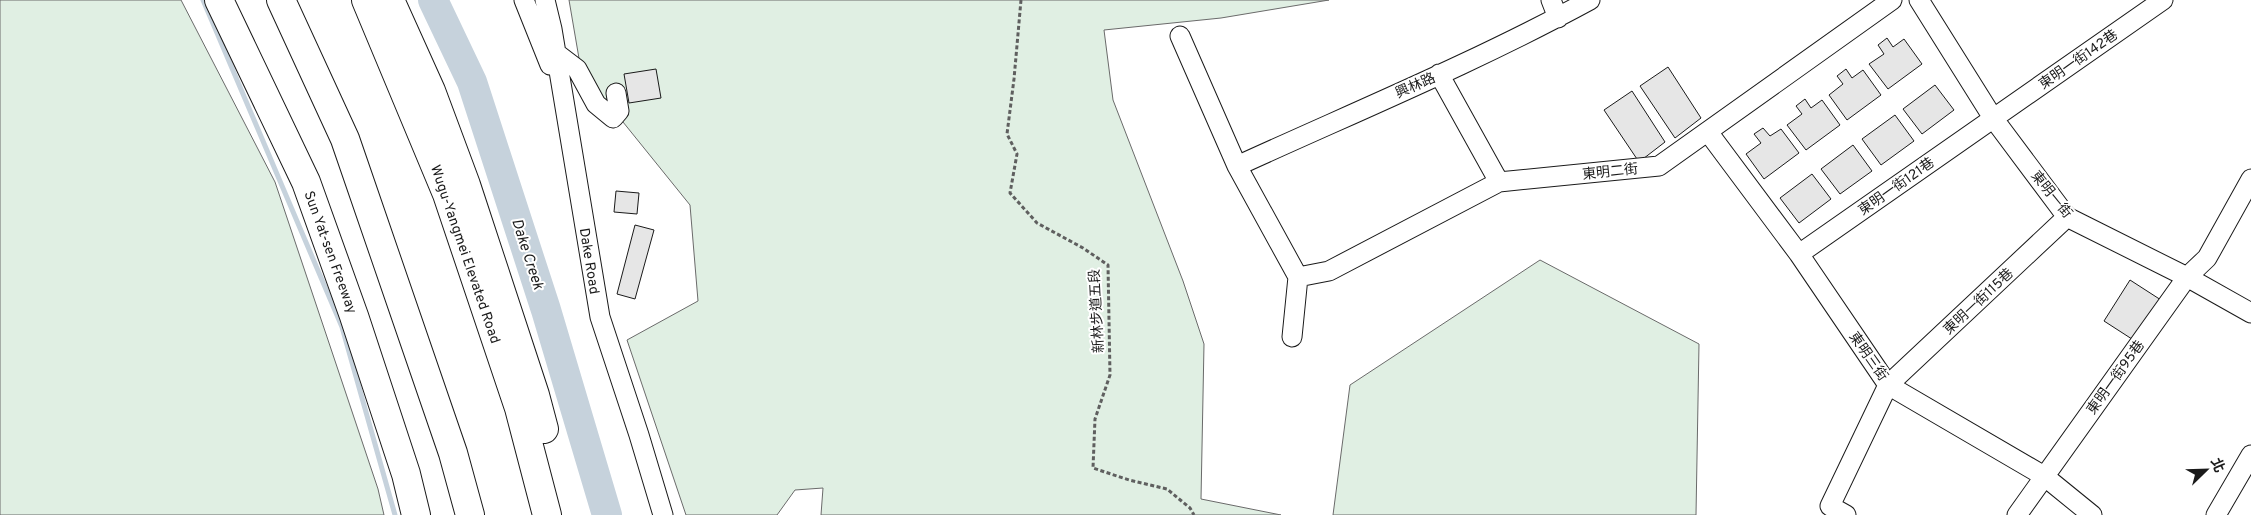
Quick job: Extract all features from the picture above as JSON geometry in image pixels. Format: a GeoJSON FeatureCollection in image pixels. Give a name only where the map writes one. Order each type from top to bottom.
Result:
{"type":"FeatureCollection","features":[{"type":"Feature","properties":{"kind":"highway","name":"Sun Yat-sen Freeway"},"geometry":{"type":"LineString","coordinates":[[219,0],[306,182],[357,325],[406,474],[416,515]]}},
{"type":"Feature","properties":{"kind":"highway"},"geometry":{"type":"LineString","coordinates":[[281,0],[345,138],[453,453],[470,515]]}},
{"type":"Feature","properties":{"kind":"highway","name":"Wugu-Yangmei Elevated Road"},"geometry":{"type":"LineString","coordinates":[[366,0],[447,194],[520,408],[547,515]]}},
{"type":"Feature","properties":{"kind":"highway","name":"Wugu-Yangmei Elevated Road"},"geometry":{"type":"LineString","coordinates":[[390,0],[431,91],[466,185],[535,394],[566,515]]}},
{"type":"Feature","properties":{"kind":"street"},"geometry":{"type":"LineString","coordinates":[[524,0],[563,96]]}},
{"type":"Feature","properties":{"kind":"street","name":"Dake Road"},"geometry":{"type":"LineString","coordinates":[[545,0],[556,53],[600,316],[639,434],[663,515]]}},
{"type":"Feature","properties":{"kind":"street"},"geometry":{"type":"LineString","coordinates":[[1551,0],[1558,18]]}},
{"type":"Feature","properties":{"kind":"street","name":"興林路"},"geometry":{"type":"LineString","coordinates":[[1237,166],[1439,74],[1558,18],[1590,0]]}},
{"type":"Feature","properties":{"kind":"street","name":"東明二街"},"geometry":{"type":"LineString","coordinates":[[1298,278],[1329,271],[1499,182],[1659,166],[1892,0]]}},
{"type":"Feature","properties":{"kind":"street","name":"東明一街"},"geometry":{"type":"LineString","coordinates":[[1919,0],[1993,118],[2067,217],[2187,277],[2251,313]]}},
{"type":"Feature","properties":{"kind":"street","name":"東明一街142巷"},"geometry":{"type":"LineString","coordinates":[[1993,118],[2162,0]]}},
{"type":"Feature","properties":{"kind":"street"},"geometry":{"type":"LineString","coordinates":[[1180,36],[1237,166],[1298,278],[1292,337]]}},
{"type":"Feature","properties":{"kind":"street"},"geometry":{"type":"LineString","coordinates":[[556,53],[577,69],[596,104],[613,118],[619,111],[616,93]]}},
{"type":"Feature","properties":{"kind":"street"},"geometry":{"type":"LineString","coordinates":[[1439,74],[1499,182]]}},
{"type":"Feature","properties":{"kind":"street","name":"東明一街121巷"},"geometry":{"type":"LineString","coordinates":[[1799,254],[1993,118]]}},
{"type":"Feature","properties":{"kind":"street","name":"東明三街"},"geometry":{"type":"LineString","coordinates":[[1708,132],[1799,254],[1888,385],[2044,476],[2092,515]]}},
{"type":"Feature","properties":{"kind":"street","name":"東明一街95巷"},"geometry":{"type":"LineString","coordinates":[[2017,515],[2187,277],[2207,258],[2251,179]]}},
{"type":"Feature","properties":{"kind":"street","name":"東明一街115巷"},"geometry":{"type":"LineString","coordinates":[[1888,385],[2067,217]]}},
{"type":"Feature","properties":{"kind":"street"},"geometry":{"type":"LineString","coordinates":[[1846,515],[1830,506],[1888,385]]}},
{"type":"Feature","properties":{"kind":"street"},"geometry":{"type":"LineString","coordinates":[[2216,515],[2251,454]]}},
{"type":"Feature","properties":{"kind":"path","name":"新林步道五段"},"geometry":{"type":"LineString","coordinates":[[1021,0],[1014,79],[1006,134],[1017,154],[1010,194],[1037,223],[1108,264],[1110,375],[1095,419],[1093,468],[1129,480],[1167,489],[1190,508],[1194,515]]}},
{"type":"Feature","properties":{"kind":"green space"},"geometry":{"type":"Polygon","coordinates":[[[0,0],[181,0],[275,182],[378,489],[384,515],[0,515],[0,0]]]}},
{"type":"Feature","properties":{"kind":"green space"},"geometry":{"type":"Polygon","coordinates":[[[569,0],[1329,0],[1221,18],[1104,30],[1113,100],[1183,281],[1204,344],[1201,499],[1281,515],[821,515],[823,488],[795,490],[777,515],[686,515],[627,340],[698,301],[690,205],[581,70],[569,0]]]}},
{"type":"Feature","properties":{"kind":"green space"},"geometry":{"type":"Polygon","coordinates":[[[1540,260],[1699,344],[1696,515],[1333,515],[1350,385],[1540,260]]]}},
{"type":"Feature","properties":{"kind":"building"},"geometry":{"type":"Polygon","coordinates":[[[1887,38],[1893,47],[1904,39],[1922,64],[1888,89],[1869,64],[1884,54],[1878,45],[1887,38]]]}},
{"type":"Feature","properties":{"kind":"building"},"geometry":{"type":"Polygon","coordinates":[[[1668,67],[1701,118],[1675,138],[1640,86],[1668,67]]]}},
{"type":"Feature","properties":{"kind":"building"},"geometry":{"type":"Polygon","coordinates":[[[656,69],[661,98],[629,103],[624,74],[656,69]]]}},
{"type":"Feature","properties":{"kind":"building"},"geometry":{"type":"Polygon","coordinates":[[[1846,69],[1852,78],[1863,70],[1881,95],[1847,120],[1829,95],[1843,84],[1837,76],[1846,69]]]}},
{"type":"Feature","properties":{"kind":"building"},"geometry":{"type":"Polygon","coordinates":[[[1935,85],[1954,110],[1922,134],[1903,109],[1935,85]]]}},
{"type":"Feature","properties":{"kind":"building"},"geometry":{"type":"Polygon","coordinates":[[[1632,91],[1665,142],[1639,162],[1604,110],[1632,91]]]}},
{"type":"Feature","properties":{"kind":"building"},"geometry":{"type":"Polygon","coordinates":[[[1805,99],[1811,108],[1822,100],[1840,125],[1806,150],[1787,125],[1802,114],[1796,106],[1805,99]]]}},
{"type":"Feature","properties":{"kind":"building"},"geometry":{"type":"Polygon","coordinates":[[[1895,115],[1914,141],[1881,165],[1862,139],[1895,115]]]}},
{"type":"Feature","properties":{"kind":"building"},"geometry":{"type":"Polygon","coordinates":[[[1763,128],[1770,136],[1781,129],[1799,153],[1764,179],[1746,154],[1761,143],[1754,134],[1763,128]]]}},
{"type":"Feature","properties":{"kind":"building"},"geometry":{"type":"Polygon","coordinates":[[[1853,145],[1872,171],[1840,194],[1821,169],[1853,145]]]}},
{"type":"Feature","properties":{"kind":"building"},"geometry":{"type":"Polygon","coordinates":[[[1812,174],[1831,199],[1799,223],[1780,198],[1812,174]]]}},
{"type":"Feature","properties":{"kind":"building"},"geometry":{"type":"Polygon","coordinates":[[[616,191],[639,193],[637,214],[614,212],[616,191]]]}},
{"type":"Feature","properties":{"kind":"building"},"geometry":{"type":"Polygon","coordinates":[[[635,225],[654,230],[635,299],[617,294],[635,225]]]}},
{"type":"Feature","properties":{"kind":"building"},"geometry":{"type":"Polygon","coordinates":[[[2130,280],[2161,300],[2135,341],[2104,321],[2130,280]]]}},
{"type":"Feature","properties":{"kind":"waterway"},"geometry":{"type":"LineString","coordinates":[[203,0],[342,327],[395,515]]}},
{"type":"Feature","properties":{"kind":"waterway","name":"Dake Creek"},"geometry":{"type":"LineString","coordinates":[[433,0],[472,82],[546,310],[607,515]]}}]}
